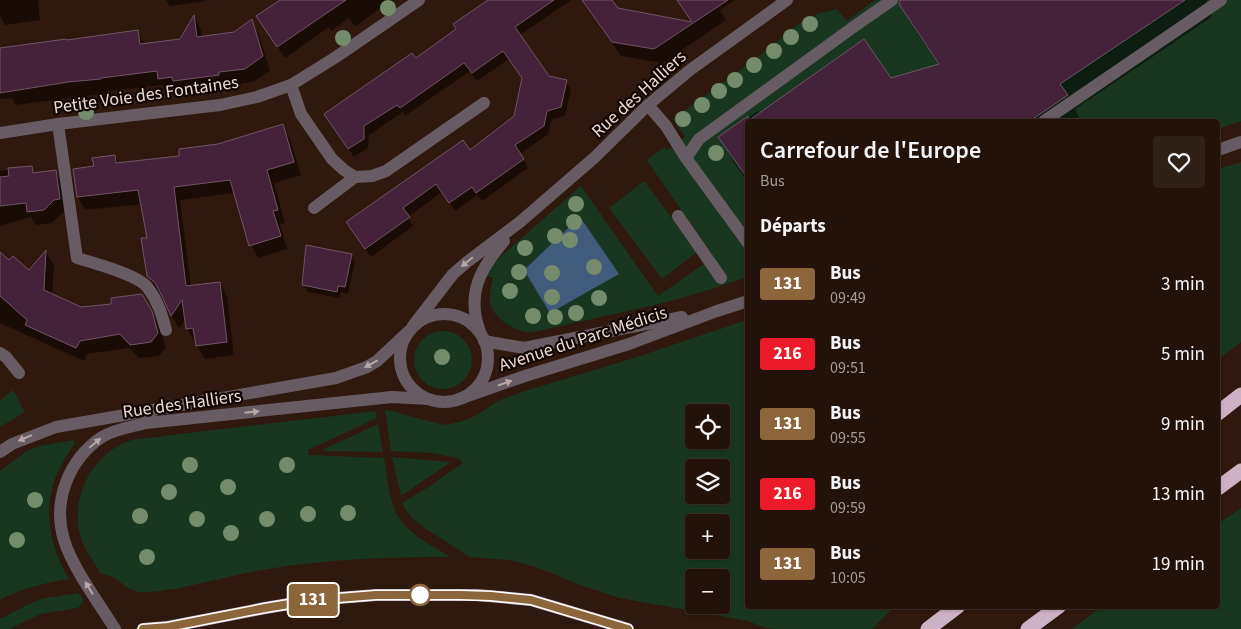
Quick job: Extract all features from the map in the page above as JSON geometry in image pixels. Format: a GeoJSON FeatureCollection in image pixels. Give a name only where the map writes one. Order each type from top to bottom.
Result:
{"type":"FeatureCollection","features":[{"type":"Feature","properties":{"kind":"highway"},"geometry":{"type":"LineString","coordinates":[[1220,411],[1241,395]]}},
{"type":"Feature","properties":{"kind":"highway"},"geometry":{"type":"LineString","coordinates":[[1220,487],[1241,471]]}},
{"type":"Feature","properties":{"kind":"highway"},"geometry":{"type":"LineString","coordinates":[[928,629],[954,609]]}},
{"type":"Feature","properties":{"kind":"highway"},"geometry":{"type":"LineString","coordinates":[[1028,629],[1055,609]]}},
{"type":"Feature","properties":{"kind":"main road"},"geometry":{"type":"LineString","coordinates":[[143,629],[168,627],[313,600],[376,595],[477,595],[531,600],[628,629]]}},
{"type":"Feature","properties":{"kind":"street","name":"Petite Voie des Fontaines"},"geometry":{"type":"LineString","coordinates":[[0,133],[58,124],[220,105],[257,97],[291,85],[336,57],[419,0]]}},
{"type":"Feature","properties":{"kind":"street","name":"Rue des Halliers"},"geometry":{"type":"LineString","coordinates":[[0,452],[12,444],[56,427],[336,378],[367,367],[377,361],[410,329],[453,274],[520,222],[594,158],[648,105],[690,70],[787,0]]}},
{"type":"Feature","properties":{"kind":"street"},"geometry":{"type":"LineString","coordinates":[[686,158],[699,139],[892,0]]}},
{"type":"Feature","properties":{"kind":"street"},"geometry":{"type":"LineString","coordinates":[[1047,119],[1221,0]]}},
{"type":"Feature","properties":{"kind":"street"},"geometry":{"type":"LineString","coordinates":[[291,85],[301,114],[332,160],[355,177]]}},
{"type":"Feature","properties":{"kind":"street"},"geometry":{"type":"LineString","coordinates":[[314,208],[355,177],[372,176],[386,171],[484,103]]}},
{"type":"Feature","properties":{"kind":"street"},"geometry":{"type":"LineString","coordinates":[[648,105],[666,126],[686,158],[745,239]]}},
{"type":"Feature","properties":{"kind":"street"},"geometry":{"type":"LineString","coordinates":[[58,124],[78,258],[132,276],[147,286],[159,305],[166,330]]}},
{"type":"Feature","properties":{"kind":"street"},"geometry":{"type":"LineString","coordinates":[[1220,149],[1241,142]]}},
{"type":"Feature","properties":{"kind":"street"},"geometry":{"type":"LineString","coordinates":[[678,216],[721,278]]}},
{"type":"Feature","properties":{"kind":"street","name":"Rue des Halliers"},"geometry":{"type":"LineString","coordinates":[[482,337],[474,311],[475,291],[479,277],[493,253],[520,222]]}},
{"type":"Feature","properties":{"kind":"street","name":"Avenue du Parc Médicis"},"geometry":{"type":"LineString","coordinates":[[459,399],[525,376],[629,344],[745,302]]}},
{"type":"Feature","properties":{"kind":"street","name":"Avenue du Parc Médicis"},"geometry":{"type":"LineString","coordinates":[[482,337],[524,348],[717,311]]}},
{"type":"Feature","properties":{"kind":"street"},"geometry":{"type":"LineString","coordinates":[[443,313],[464,318],[473,325],[482,337],[488,358],[484,375],[467,395],[444,402],[428,399],[412,388],[406,380],[402,371],[400,351],[410,329],[422,319],[443,313]]}},
{"type":"Feature","properties":{"kind":"street"},"geometry":{"type":"LineString","coordinates":[[0,353],[19,373]]}},
{"type":"Feature","properties":{"kind":"street","name":"Rue des Halliers"},"geometry":{"type":"LineString","coordinates":[[115,629],[68,551],[63,539],[60,513],[63,489],[68,477],[79,459],[103,436],[146,423],[392,397],[428,399]]}},
{"type":"Feature","properties":{"kind":"green space"},"geometry":{"type":"Polygon","coordinates":[[[875,0],[1241,0],[1241,121],[1220,128],[1220,119],[745,119],[745,278],[659,304],[534,332],[525,332],[507,324],[494,312],[490,302],[493,278],[488,276],[493,265],[581,186],[658,296],[714,257],[647,160],[665,147],[667,150],[685,137],[673,119],[746,66],[800,23],[817,14],[837,9],[847,21],[875,0]]]}},
{"type":"Feature","properties":{"kind":"green space"},"geometry":{"type":"Polygon","coordinates":[[[1241,162],[1241,342],[1220,358],[1220,168],[1241,162]]]}},
{"type":"Feature","properties":{"kind":"green space"},"geometry":{"type":"Polygon","coordinates":[[[644,181],[697,252],[662,279],[609,208],[644,181]]]}},
{"type":"Feature","properties":{"kind":"green space"},"geometry":{"type":"Polygon","coordinates":[[[745,321],[745,609],[892,609],[872,629],[777,629],[763,627],[748,621],[709,614],[730,614],[730,569],[685,569],[685,610],[620,598],[523,563],[470,557],[423,527],[413,519],[402,503],[463,463],[458,458],[432,453],[391,451],[385,410],[445,425],[475,416],[498,401],[745,321]]]}},
{"type":"Feature","properties":{"kind":"green space"},"geometry":{"type":"Polygon","coordinates":[[[443,331],[454,333],[467,344],[472,360],[470,371],[459,384],[443,389],[432,387],[419,376],[414,360],[416,349],[427,336],[443,331]]]}},
{"type":"Feature","properties":{"kind":"green space"},"geometry":{"type":"Polygon","coordinates":[[[13,390],[25,412],[0,427],[0,401],[13,390]]]}},
{"type":"Feature","properties":{"kind":"green space"},"geometry":{"type":"Polygon","coordinates":[[[376,411],[377,418],[308,450],[309,455],[384,458],[390,496],[398,516],[410,531],[450,557],[381,558],[313,563],[256,571],[175,589],[145,592],[132,590],[116,579],[101,574],[82,541],[78,526],[78,511],[80,496],[86,482],[93,469],[103,457],[129,441],[376,411]]]}},
{"type":"Feature","properties":{"kind":"green space"},"geometry":{"type":"Polygon","coordinates":[[[378,424],[383,452],[325,451],[324,449],[378,424]]]}},
{"type":"Feature","properties":{"kind":"green space"},"geometry":{"type":"Polygon","coordinates":[[[73,440],[75,443],[61,466],[52,487],[49,514],[50,528],[57,555],[69,579],[34,586],[0,600],[0,471],[27,451],[40,446],[73,440]]]}},
{"type":"Feature","properties":{"kind":"green space"},"geometry":{"type":"Polygon","coordinates":[[[392,457],[450,462],[451,462],[401,496],[392,457]]]}},
{"type":"Feature","properties":{"kind":"green space"},"geometry":{"type":"Polygon","coordinates":[[[1241,508],[1241,629],[1071,629],[1099,609],[1220,609],[1220,523],[1241,508]]]}},
{"type":"Feature","properties":{"kind":"green space"},"geometry":{"type":"Polygon","coordinates":[[[77,593],[82,596],[83,600],[82,605],[77,608],[41,614],[10,629],[0,629],[0,619],[27,605],[41,599],[77,593]]]}},
{"type":"Feature","properties":{"kind":"water"},"geometry":{"type":"Polygon","coordinates":[[[580,217],[619,274],[550,313],[524,270],[580,217]]]}},
{"type":"Feature","properties":{"kind":"building"},"geometry":{"type":"Polygon","coordinates":[[[280,0],[346,0],[277,47],[256,16],[280,0]]]}},
{"type":"Feature","properties":{"kind":"building"},"geometry":{"type":"Polygon","coordinates":[[[488,0],[554,0],[515,27],[549,76],[567,80],[561,107],[547,111],[544,126],[515,145],[524,159],[476,193],[472,187],[449,203],[436,184],[403,208],[410,217],[365,249],[346,222],[463,140],[470,150],[514,116],[522,78],[503,51],[472,73],[464,63],[400,108],[397,105],[364,126],[364,139],[348,149],[324,114],[412,53],[416,58],[456,29],[453,24],[488,0]]]}},
{"type":"Feature","properties":{"kind":"building"},"geometry":{"type":"Polygon","coordinates":[[[582,0],[612,0],[618,8],[692,22],[677,0],[728,0],[654,49],[612,42],[582,0]]]}},
{"type":"Feature","properties":{"kind":"building"},"geometry":{"type":"Polygon","coordinates":[[[900,0],[1185,0],[1060,84],[1068,95],[1033,119],[751,119],[864,39],[891,78],[939,64],[899,4],[900,0]]]}},
{"type":"Feature","properties":{"kind":"building"},"geometry":{"type":"Polygon","coordinates":[[[194,15],[197,37],[234,32],[252,19],[263,56],[245,69],[219,72],[219,75],[173,81],[172,77],[158,79],[157,71],[0,93],[0,48],[138,30],[140,44],[180,39],[194,15]]]}},
{"type":"Feature","properties":{"kind":"building"},"geometry":{"type":"Polygon","coordinates":[[[748,116],[748,119],[745,119],[745,175],[718,137],[748,116]]]}},
{"type":"Feature","properties":{"kind":"building"},"geometry":{"type":"Polygon","coordinates":[[[283,124],[294,162],[267,170],[278,210],[273,211],[281,236],[249,246],[230,180],[174,187],[186,286],[220,282],[227,342],[196,346],[193,328],[186,329],[182,300],[171,316],[155,283],[147,276],[141,238],[147,238],[138,190],[77,197],[73,169],[94,166],[92,158],[115,155],[116,163],[179,156],[179,149],[218,144],[283,124]]]}},
{"type":"Feature","properties":{"kind":"building"},"geometry":{"type":"Polygon","coordinates":[[[32,166],[33,173],[56,170],[60,199],[54,200],[44,210],[27,212],[26,203],[0,206],[0,177],[9,176],[8,168],[32,166]]]}},
{"type":"Feature","properties":{"kind":"building"},"geometry":{"type":"Polygon","coordinates":[[[306,245],[352,254],[345,287],[338,286],[337,292],[302,285],[306,245]]]}},
{"type":"Feature","properties":{"kind":"building"},"geometry":{"type":"Polygon","coordinates":[[[46,250],[44,290],[81,307],[111,304],[111,298],[142,294],[152,311],[158,333],[151,342],[130,345],[120,334],[80,341],[76,348],[25,325],[27,320],[0,296],[0,252],[9,260],[13,256],[29,270],[46,250]]]}},
{"type":"Feature","properties":{"kind":"bus line","name":"131"},"geometry":{"type":"LineString","coordinates":[[143,629],[168,627],[313,600],[376,595],[477,595],[531,600],[628,629]]}}]}
